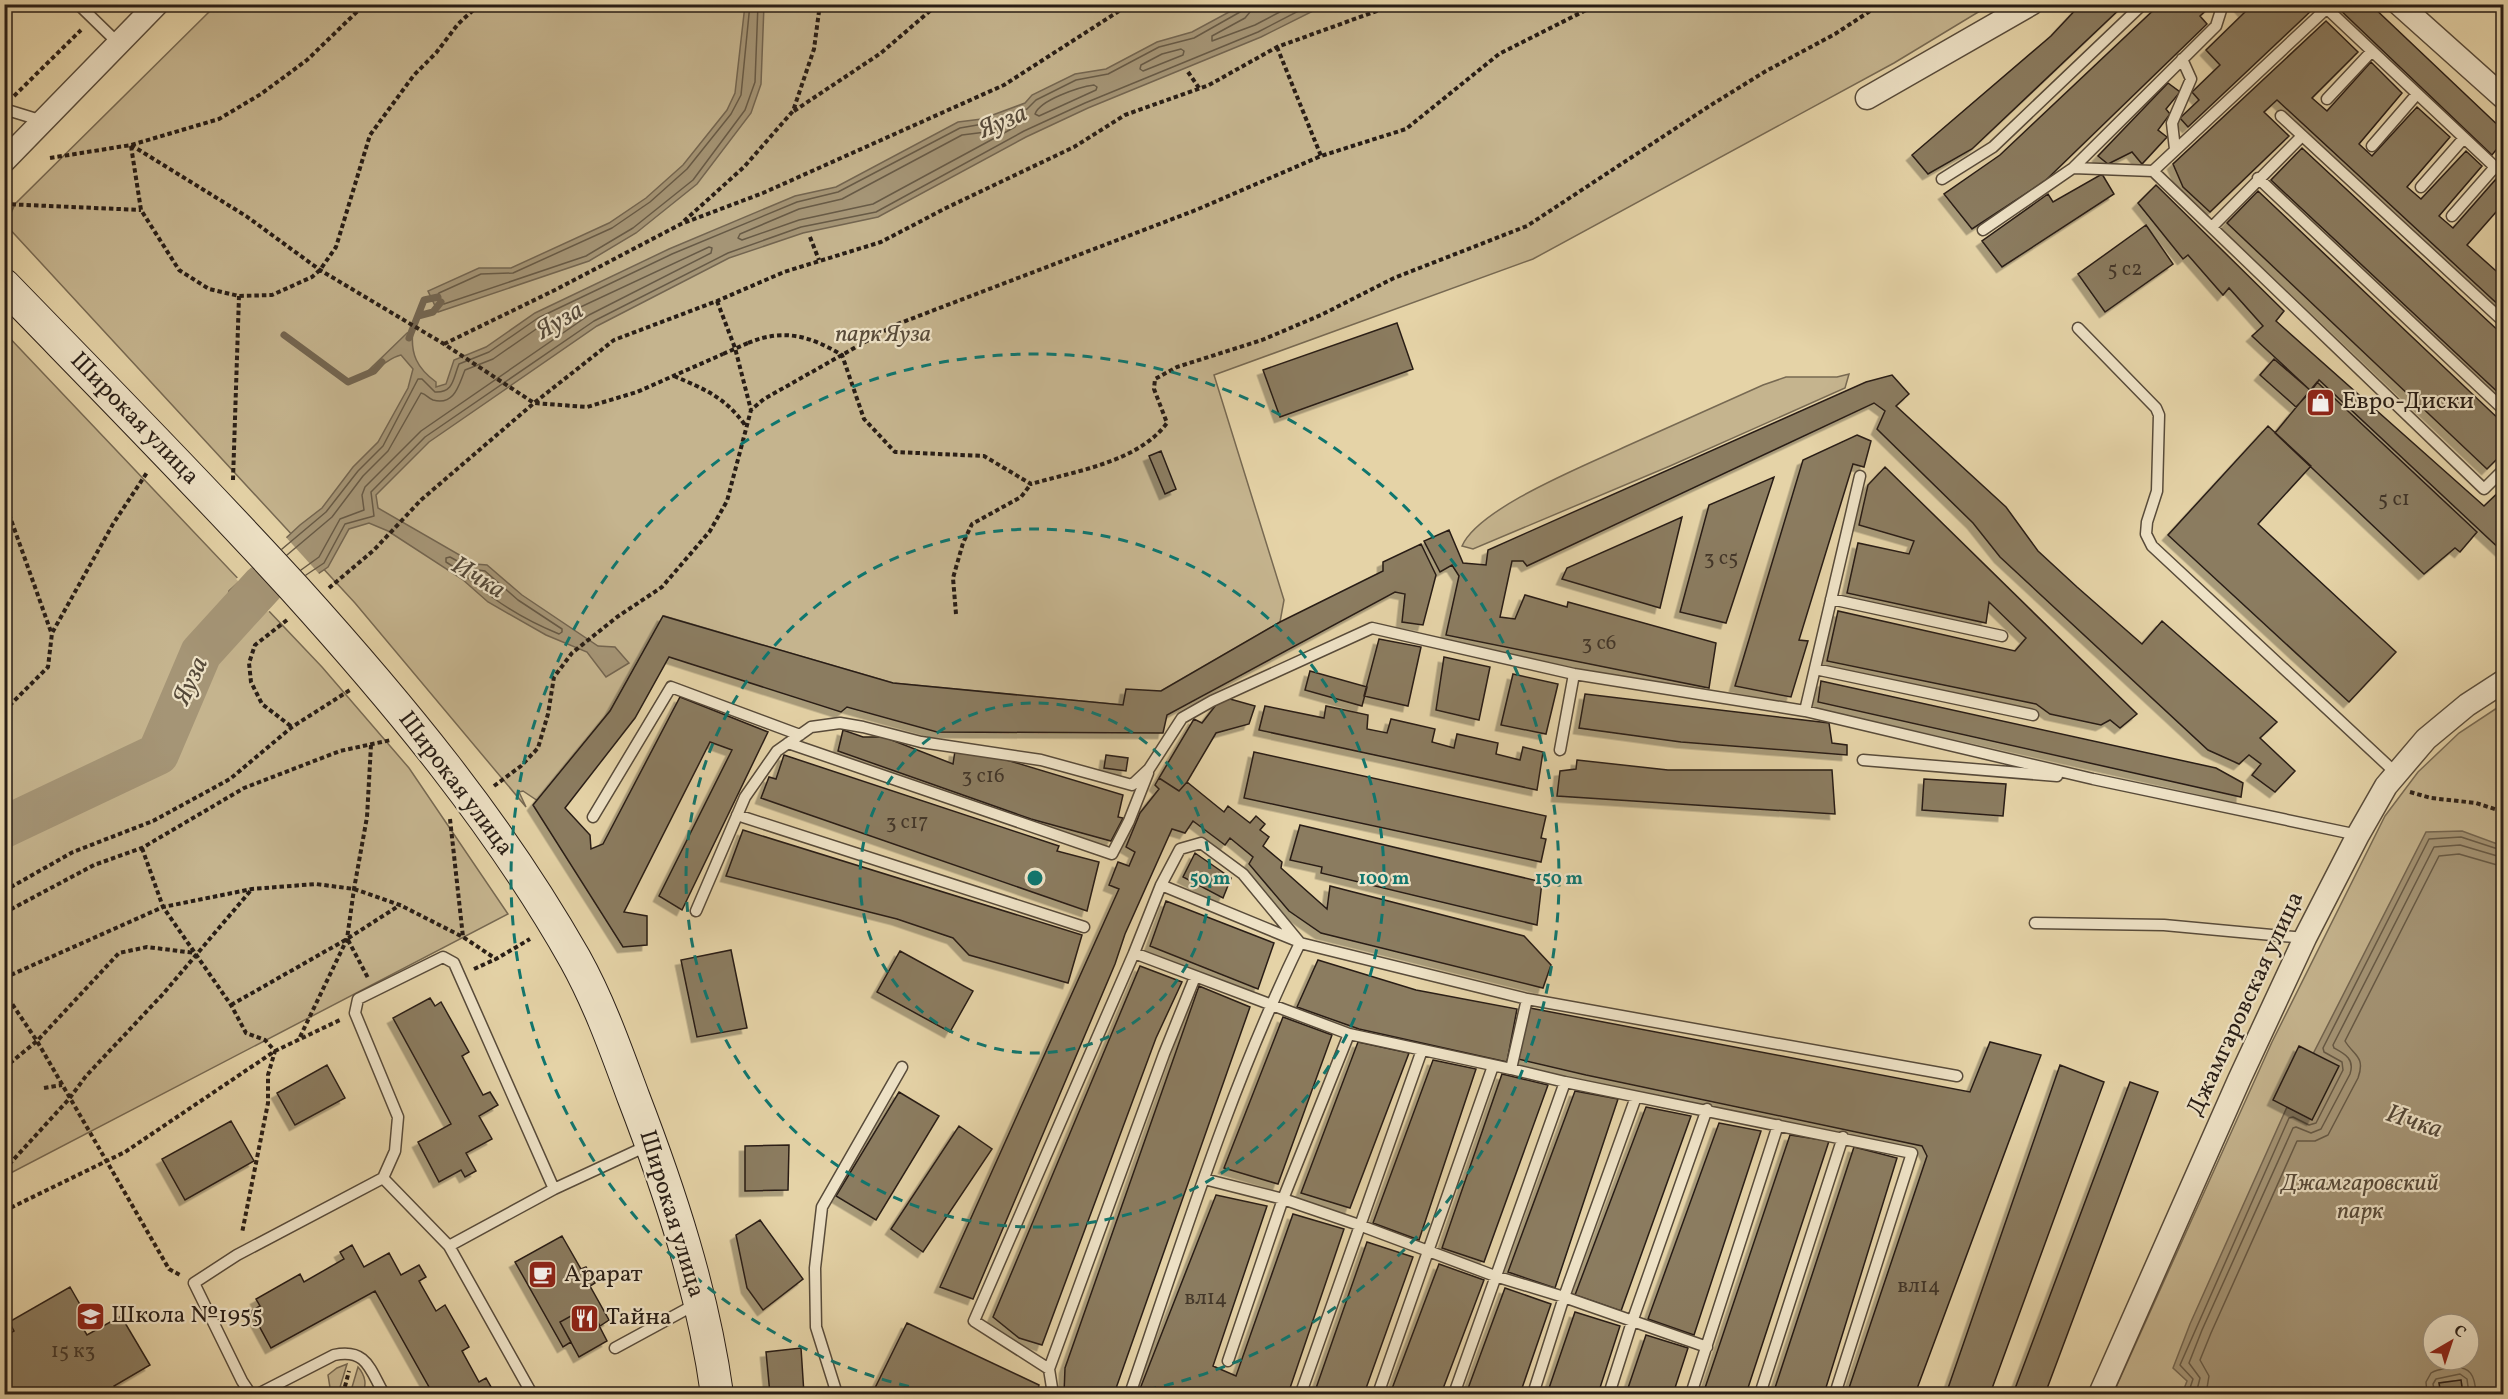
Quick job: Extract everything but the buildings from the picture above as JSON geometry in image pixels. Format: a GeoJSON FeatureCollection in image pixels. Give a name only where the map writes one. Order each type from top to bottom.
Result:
{"type":"FeatureCollection","features":[{"type":"Feature","properties":{"kind":"main road","name":"Широкая улица"},"geometry":{"type":"LineString","coordinates":[[4,285],[229,517],[408,718],[473,801],[576,961],[618,1056],[651,1143],[689,1261],[711,1353],[717,1395]]}},
{"type":"Feature","properties":{"kind":"street"},"geometry":{"type":"LineString","coordinates":[[4,161],[157,4]]}},
{"type":"Feature","properties":{"kind":"street"},"geometry":{"type":"LineString","coordinates":[[1866,98],[2031,4]]}},
{"type":"Feature","properties":{"kind":"street"},"geometry":{"type":"LineString","coordinates":[[2399,4],[2504,98]]}},
{"type":"Feature","properties":{"kind":"street","name":"Джамгаровская улица"},"geometry":{"type":"LineString","coordinates":[[2100,1395],[2239,1080],[2305,938],[2358,835],[2392,780],[2426,739],[2467,705],[2504,681]]}},
{"type":"Feature","properties":{"kind":"lane"},"geometry":{"type":"LineString","coordinates":[[78,4],[118,43]]}},
{"type":"Feature","properties":{"kind":"lane"},"geometry":{"type":"LineString","coordinates":[[1942,179],[1993,147],[2143,4]]}},
{"type":"Feature","properties":{"kind":"lane"},"geometry":{"type":"LineString","coordinates":[[1983,230],[2073,168],[2216,26],[2223,4]]}},
{"type":"Feature","properties":{"kind":"lane"},"geometry":{"type":"LineString","coordinates":[[2152,171],[2324,7],[2495,167],[2452,216]]}},
{"type":"Feature","properties":{"kind":"lane"},"geometry":{"type":"LineString","coordinates":[[2327,99],[2372,51]]}},
{"type":"Feature","properties":{"kind":"lane"},"geometry":{"type":"LineString","coordinates":[[2175,149],[2172,123],[2191,79],[2182,59]]}},
{"type":"Feature","properties":{"kind":"lane"},"geometry":{"type":"LineString","coordinates":[[2372,146],[2416,94]]}},
{"type":"Feature","properties":{"kind":"lane"},"geometry":{"type":"LineString","coordinates":[[4,109],[43,121]]}},
{"type":"Feature","properties":{"kind":"lane"},"geometry":{"type":"LineString","coordinates":[[2281,116],[2504,322]]}},
{"type":"Feature","properties":{"kind":"lane"},"geometry":{"type":"LineString","coordinates":[[2212,227],[2302,136]]}},
{"type":"Feature","properties":{"kind":"lane"},"geometry":{"type":"LineString","coordinates":[[2421,187],[2464,138]]}},
{"type":"Feature","properties":{"kind":"lane"},"geometry":{"type":"LineString","coordinates":[[2073,168],[2152,171],[2484,489],[2503,471]]}},
{"type":"Feature","properties":{"kind":"lane"},"geometry":{"type":"LineString","coordinates":[[2258,178],[2504,410]]}},
{"type":"Feature","properties":{"kind":"lane"},"geometry":{"type":"LineString","coordinates":[[2078,328],[2156,408],[2159,415],[2157,490],[2147,522],[2146,534],[2152,546],[2392,780]]}},
{"type":"Feature","properties":{"kind":"lane"},"geometry":{"type":"LineString","coordinates":[[1805,711],[1860,476]]}},
{"type":"Feature","properties":{"kind":"lane"},"geometry":{"type":"LineString","coordinates":[[1831,599],[2002,636]]}},
{"type":"Feature","properties":{"kind":"lane"},"geometry":{"type":"LineString","coordinates":[[788,743],[1112,854],[1129,821],[1149,770],[1182,718],[1212,700],[1372,628],[1574,674],[1805,711],[2093,779],[2358,835]]}},
{"type":"Feature","properties":{"kind":"lane"},"geometry":{"type":"LineString","coordinates":[[1815,669],[2033,716]]}},
{"type":"Feature","properties":{"kind":"lane"},"geometry":{"type":"LineString","coordinates":[[1560,750],[1574,674]]}},
{"type":"Feature","properties":{"kind":"lane"},"geometry":{"type":"LineString","coordinates":[[593,817],[671,687],[800,735]]}},
{"type":"Feature","properties":{"kind":"lane"},"geometry":{"type":"LineString","coordinates":[[696,911],[745,797],[777,751],[811,727],[840,723],[921,741],[1041,760],[1132,785],[1149,770]]}},
{"type":"Feature","properties":{"kind":"lane"},"geometry":{"type":"LineString","coordinates":[[1863,760],[2093,779]]}},
{"type":"Feature","properties":{"kind":"lane"},"geometry":{"type":"LineString","coordinates":[[737,815],[1084,927]]}},
{"type":"Feature","properties":{"kind":"lane"},"geometry":{"type":"LineString","coordinates":[[1049,1369],[974,1321],[1134,953],[1161,885],[1180,849],[1201,843],[1243,874],[1300,943]]}},
{"type":"Feature","properties":{"kind":"lane"},"geometry":{"type":"LineString","coordinates":[[1161,885],[1300,943],[1527,999],[1957,1076]]}},
{"type":"Feature","properties":{"kind":"lane"},"geometry":{"type":"LineString","coordinates":[[2035,923],[2164,925],[2305,938]]}},
{"type":"Feature","properties":{"kind":"lane"},"geometry":{"type":"LineString","coordinates":[[1130,1395],[1204,1179],[1270,1005],[1300,943]]}},
{"type":"Feature","properties":{"kind":"lane"},"geometry":{"type":"LineString","coordinates":[[1134,953],[1349,1034],[1565,1082],[1707,1109],[1912,1153],[1835,1395]]}},
{"type":"Feature","properties":{"kind":"lane"},"geometry":{"type":"LineString","coordinates":[[254,1395],[250,1394],[242,1381],[194,1283],[237,1256],[383,1178],[395,1151],[398,1117],[355,1013],[358,999],[443,957],[454,963],[554,1189]]}},
{"type":"Feature","properties":{"kind":"lane"},"geometry":{"type":"LineString","coordinates":[[1053,1395],[1049,1369],[1160,1065],[1195,977]]}},
{"type":"Feature","properties":{"kind":"lane"},"geometry":{"type":"LineString","coordinates":[[1512,1069],[1527,999]]}},
{"type":"Feature","properties":{"kind":"lane"},"geometry":{"type":"LineString","coordinates":[[1228,1361],[1282,1199],[1349,1034]]}},
{"type":"Feature","properties":{"kind":"lane"},"geometry":{"type":"LineString","coordinates":[[1302,1390],[1422,1050]]}},
{"type":"Feature","properties":{"kind":"lane"},"geometry":{"type":"LineString","coordinates":[[1378,1395],[1493,1066]]}},
{"type":"Feature","properties":{"kind":"lane"},"geometry":{"type":"LineString","coordinates":[[837,1395],[816,1327],[815,1268],[822,1207],[902,1067]]}},
{"type":"Feature","properties":{"kind":"lane"},"geometry":{"type":"LineString","coordinates":[[1454,1395],[1565,1082]]}},
{"type":"Feature","properties":{"kind":"lane"},"geometry":{"type":"LineString","coordinates":[[1533,1395],[1564,1297],[1636,1097]]}},
{"type":"Feature","properties":{"kind":"lane"},"geometry":{"type":"LineString","coordinates":[[1609,1395],[1632,1322],[1707,1109]]}},
{"type":"Feature","properties":{"kind":"lane"},"geometry":{"type":"LineString","coordinates":[[1691,1395],[1778,1125]]}},
{"type":"Feature","properties":{"kind":"lane"},"geometry":{"type":"LineString","coordinates":[[1760,1395],[1843,1137]]}},
{"type":"Feature","properties":{"kind":"lane"},"geometry":{"type":"LineString","coordinates":[[449,1246],[554,1189],[651,1143]]}},
{"type":"Feature","properties":{"kind":"lane"},"geometry":{"type":"LineString","coordinates":[[383,1178],[449,1246],[532,1395]]}},
{"type":"Feature","properties":{"kind":"lane"},"geometry":{"type":"LineString","coordinates":[[1204,1179],[1282,1199],[1495,1276],[1564,1297],[1707,1347]]}},
{"type":"Feature","properties":{"kind":"lane"},"geometry":{"type":"LineString","coordinates":[[615,1348],[699,1303]]}},
{"type":"Feature","properties":{"kind":"lane"},"geometry":{"type":"LineString","coordinates":[[258,1395],[334,1355],[355,1353],[366,1361],[384,1395]]}},
{"type":"Feature","properties":{"kind":"path"},"geometry":{"type":"LineString","coordinates":[[51,158],[131,146],[219,119],[307,60],[364,4]]}},
{"type":"Feature","properties":{"kind":"path"},"geometry":{"type":"LineString","coordinates":[[131,146],[141,210],[179,270],[209,289],[239,296],[272,296],[312,277],[320,270],[336,247],[370,135],[414,75],[436,53],[458,24],[480,4]]}},
{"type":"Feature","properties":{"kind":"path"},"geometry":{"type":"LineString","coordinates":[[793,111],[814,49],[820,4]]}},
{"type":"Feature","properties":{"kind":"path"},"geometry":{"type":"LineString","coordinates":[[681,224],[744,167],[793,111],[881,53],[938,4]]}},
{"type":"Feature","properties":{"kind":"path"},"geometry":{"type":"LineString","coordinates":[[445,345],[681,224],[763,193],[1004,85],[1130,4]]}},
{"type":"Feature","properties":{"kind":"path"},"geometry":{"type":"LineString","coordinates":[[329,588],[374,550],[421,500],[534,403],[614,340],[717,301],[784,272],[881,242],[946,208],[1064,152],[1125,115],[1209,85],[1277,47],[1396,4]]}},
{"type":"Feature","properties":{"kind":"path"},"geometry":{"type":"LineString","coordinates":[[463,937],[450,816],[521,766],[538,748],[548,714],[554,677],[572,653],[617,617],[662,587],[710,531],[727,501],[746,425],[752,410],[764,399],[895,325],[1196,210],[1321,156],[1406,129],[1499,54],[1598,4]]}},
{"type":"Feature","properties":{"kind":"path"},"geometry":{"type":"LineString","coordinates":[[956,614],[953,578],[963,543],[972,524],[1021,497],[1032,484],[1118,458],[1157,437],[1167,423],[1154,389],[1155,379],[1177,367],[1262,340],[1322,315],[1394,278],[1527,226],[1711,105],[1881,4]]}},
{"type":"Feature","properties":{"kind":"path"},"geometry":{"type":"LineString","coordinates":[[13,97],[93,19]]}},
{"type":"Feature","properties":{"kind":"path"},"geometry":{"type":"LineString","coordinates":[[1277,47],[1321,156]]}},
{"type":"Feature","properties":{"kind":"path"},"geometry":{"type":"LineString","coordinates":[[1188,72],[1199,88]]}},
{"type":"Feature","properties":{"kind":"path"},"geometry":{"type":"LineString","coordinates":[[131,146],[246,216],[320,270],[445,345],[534,403],[587,407],[637,392],[761,338],[790,334],[820,342],[842,355],[864,418],[895,452],[984,456],[1032,484]]}},
{"type":"Feature","properties":{"kind":"path"},"geometry":{"type":"LineString","coordinates":[[4,204],[141,210]]}},
{"type":"Feature","properties":{"kind":"path"},"geometry":{"type":"LineString","coordinates":[[810,237],[819,260]]}},
{"type":"Feature","properties":{"kind":"path"},"geometry":{"type":"LineString","coordinates":[[233,480],[239,296]]}},
{"type":"Feature","properties":{"kind":"path"},"geometry":{"type":"LineString","coordinates":[[717,301],[735,348],[752,410]]}},
{"type":"Feature","properties":{"kind":"path"},"geometry":{"type":"LineString","coordinates":[[673,375],[714,394],[733,408],[746,425]]}},
{"type":"Feature","properties":{"kind":"path"},"geometry":{"type":"LineString","coordinates":[[4,711],[48,667],[52,633],[114,524],[148,471]]}},
{"type":"Feature","properties":{"kind":"path"},"geometry":{"type":"LineString","coordinates":[[4,500],[52,633]]}},
{"type":"Feature","properties":{"kind":"path"},"geometry":{"type":"LineString","coordinates":[[255,645],[249,663],[251,682],[262,704],[292,727]]}},
{"type":"Feature","properties":{"kind":"path"},"geometry":{"type":"LineString","coordinates":[[4,891],[73,852],[153,821],[211,789],[255,760],[292,727],[353,688]]}},
{"type":"Feature","properties":{"kind":"path"},"geometry":{"type":"LineString","coordinates":[[4,913],[94,865],[142,848],[244,788],[340,752],[395,739]]}},
{"type":"Feature","properties":{"kind":"path"},"geometry":{"type":"LineString","coordinates":[[300,1037],[347,939],[367,817],[371,745]]}},
{"type":"Feature","properties":{"kind":"path"},"geometry":{"type":"LineString","coordinates":[[2392,780],[2431,798],[2476,803],[2504,812]]}},
{"type":"Feature","properties":{"kind":"path"},"geometry":{"type":"LineString","coordinates":[[142,848],[163,907],[231,1005],[246,1033],[265,1040],[275,1051]]}},
{"type":"Feature","properties":{"kind":"path"},"geometry":{"type":"LineString","coordinates":[[4,978],[163,907],[252,889],[316,884],[354,889],[400,905],[463,937],[496,959]]}},
{"type":"Feature","properties":{"kind":"path"},"geometry":{"type":"LineString","coordinates":[[4,1170],[69,1099],[86,1076],[163,994],[252,889]]}},
{"type":"Feature","properties":{"kind":"path"},"geometry":{"type":"LineString","coordinates":[[231,1005],[347,939],[400,905]]}},
{"type":"Feature","properties":{"kind":"path"},"geometry":{"type":"LineString","coordinates":[[347,939],[374,990]]}},
{"type":"Feature","properties":{"kind":"path"},"geometry":{"type":"LineString","coordinates":[[459,975],[496,959],[530,939]]}},
{"type":"Feature","properties":{"kind":"path"},"geometry":{"type":"LineString","coordinates":[[4,1068],[38,1041],[119,953],[147,947],[196,954]]}},
{"type":"Feature","properties":{"kind":"path"},"geometry":{"type":"LineString","coordinates":[[4,992],[38,1041],[168,1269],[194,1283]]}},
{"type":"Feature","properties":{"kind":"path"},"geometry":{"type":"LineString","coordinates":[[4,1211],[125,1152],[275,1051],[300,1037],[355,1013]]}},
{"type":"Feature","properties":{"kind":"path"},"geometry":{"type":"LineString","coordinates":[[237,1256],[268,1103],[268,1075],[275,1051]]}},
{"type":"Feature","properties":{"kind":"path"},"geometry":{"type":"LineString","coordinates":[[44,1088],[62,1085]]}},
{"type":"Feature","properties":{"kind":"path"},"geometry":{"type":"LineString","coordinates":[[343,1395],[355,1353]]}},
{"type":"Feature","properties":{"kind":"green space","name":"парк Яуза"},"geometry":{"type":"Polygon","coordinates":[[[210,5],[1990,5],[1894,63],[1533,259],[1214,375],[1284,600],[1280,622],[1161,691],[1123,705],[893,683],[664,616],[610,711],[538,801],[523,791],[519,792],[526,807],[355,603],[6,225],[15,204],[213,8],[210,5]]]}},
{"type":"Feature","properties":{"kind":"green space"},"geometry":{"type":"Polygon","coordinates":[[[4,332],[322,667],[409,768],[508,914],[5,1176],[4,332]]]}},
{"type":"Feature","properties":{"kind":"green space"},"geometry":{"type":"Polygon","coordinates":[[[1849,374],[1845,388],[1670,466],[1473,549],[1462,546],[1472,531],[1490,516],[1537,488],[1763,385],[1786,377],[1837,377],[1849,374]]]}},
{"type":"Feature","properties":{"kind":"green space","name":"Джамгаровский парк"},"geometry":{"type":"Polygon","coordinates":[[[2503,704],[2503,1394],[2113,1394],[2272,1042],[2385,816],[2418,772],[2459,733],[2503,704]]]}},
{"type":"Feature","properties":{"kind":"green space"},"geometry":{"type":"Polygon","coordinates":[[[347,1364],[338,1394],[331,1394],[328,1375],[347,1364]]]}},
{"type":"Feature","properties":{"kind":"green space"},"geometry":{"type":"Polygon","coordinates":[[[358,1367],[364,1377],[364,1388],[361,1394],[350,1394],[358,1367]]]}},
{"type":"Feature","properties":{"kind":"water"},"geometry":{"type":"Polygon","coordinates":[[[745,5],[764,5],[761,84],[751,113],[697,184],[636,233],[589,261],[438,312],[428,291],[479,268],[511,268],[609,223],[646,198],[683,165],[727,110],[735,93],[745,5]]]}},
{"type":"Feature","properties":{"kind":"water","name":"Ичка"},"geometry":{"type":"Polygon","coordinates":[[[1242,5],[1325,5],[1261,37],[1088,108],[1026,137],[878,217],[803,233],[729,258],[597,326],[429,442],[376,495],[378,508],[475,564],[487,565],[522,595],[598,646],[615,647],[629,663],[606,677],[587,652],[546,635],[488,602],[462,579],[388,531],[369,523],[349,529],[328,567],[242,626],[221,629],[229,591],[300,525],[322,508],[353,467],[378,442],[408,388],[413,369],[401,355],[370,369],[407,333],[413,330],[412,339],[416,360],[436,382],[436,387],[446,384],[454,360],[486,347],[535,313],[669,249],[795,196],[836,187],[958,122],[982,119],[1025,103],[1032,95],[1075,74],[1106,69],[1157,42],[1192,32],[1242,5]]]}},
{"type":"Feature","properties":{"kind":"water","name":"Джамгаровский парк"},"geometry":{"type":"Polygon","coordinates":[[[2462,831],[2503,846],[2503,1394],[2463,1394],[2461,1380],[2439,1383],[2441,1394],[2388,1394],[2387,1392],[2371,1394],[2182,1394],[2187,1381],[2173,1368],[2190,1324],[2287,1107],[2312,1119],[2313,1054],[2426,832],[2462,831]]]}},
{"type":"Feature","properties":{"kind":"pier"},"geometry":{"type":"Polygon","coordinates":[[[284,535],[321,576],[268,612],[236,579],[284,535]]]}},
{"type":"Feature","properties":{"kind":"waterway"},"geometry":{"type":"LineString","coordinates":[[409,338],[424,300],[438,297]]}},
{"type":"Feature","properties":{"kind":"waterway"},"geometry":{"type":"LineString","coordinates":[[418,316],[433,312],[441,302]]}},
{"type":"Feature","properties":{"kind":"waterway"},"geometry":{"type":"LineString","coordinates":[[284,335],[348,382],[374,371],[382,362]]}},
{"type":"Feature","properties":{"kind":"waterway","name":"Яуза"},"geometry":{"type":"LineString","coordinates":[[4,827],[158,754],[201,653],[263,585]]}},
{"type":"Feature","properties":{"kind":"place","name":"Евро-Диски"},"geometry":{"type":"Point","coordinates":[2321,402]}},
{"type":"Feature","properties":{"kind":"place","name":"Арарат"},"geometry":{"type":"Point","coordinates":[543,1275]}},
{"type":"Feature","properties":{"kind":"place","name":"Школа №1955"},"geometry":{"type":"Point","coordinates":[90,1316]}},
{"type":"Feature","properties":{"kind":"place","name":"Тайна"},"geometry":{"type":"Point","coordinates":[585,1318]}}]}
